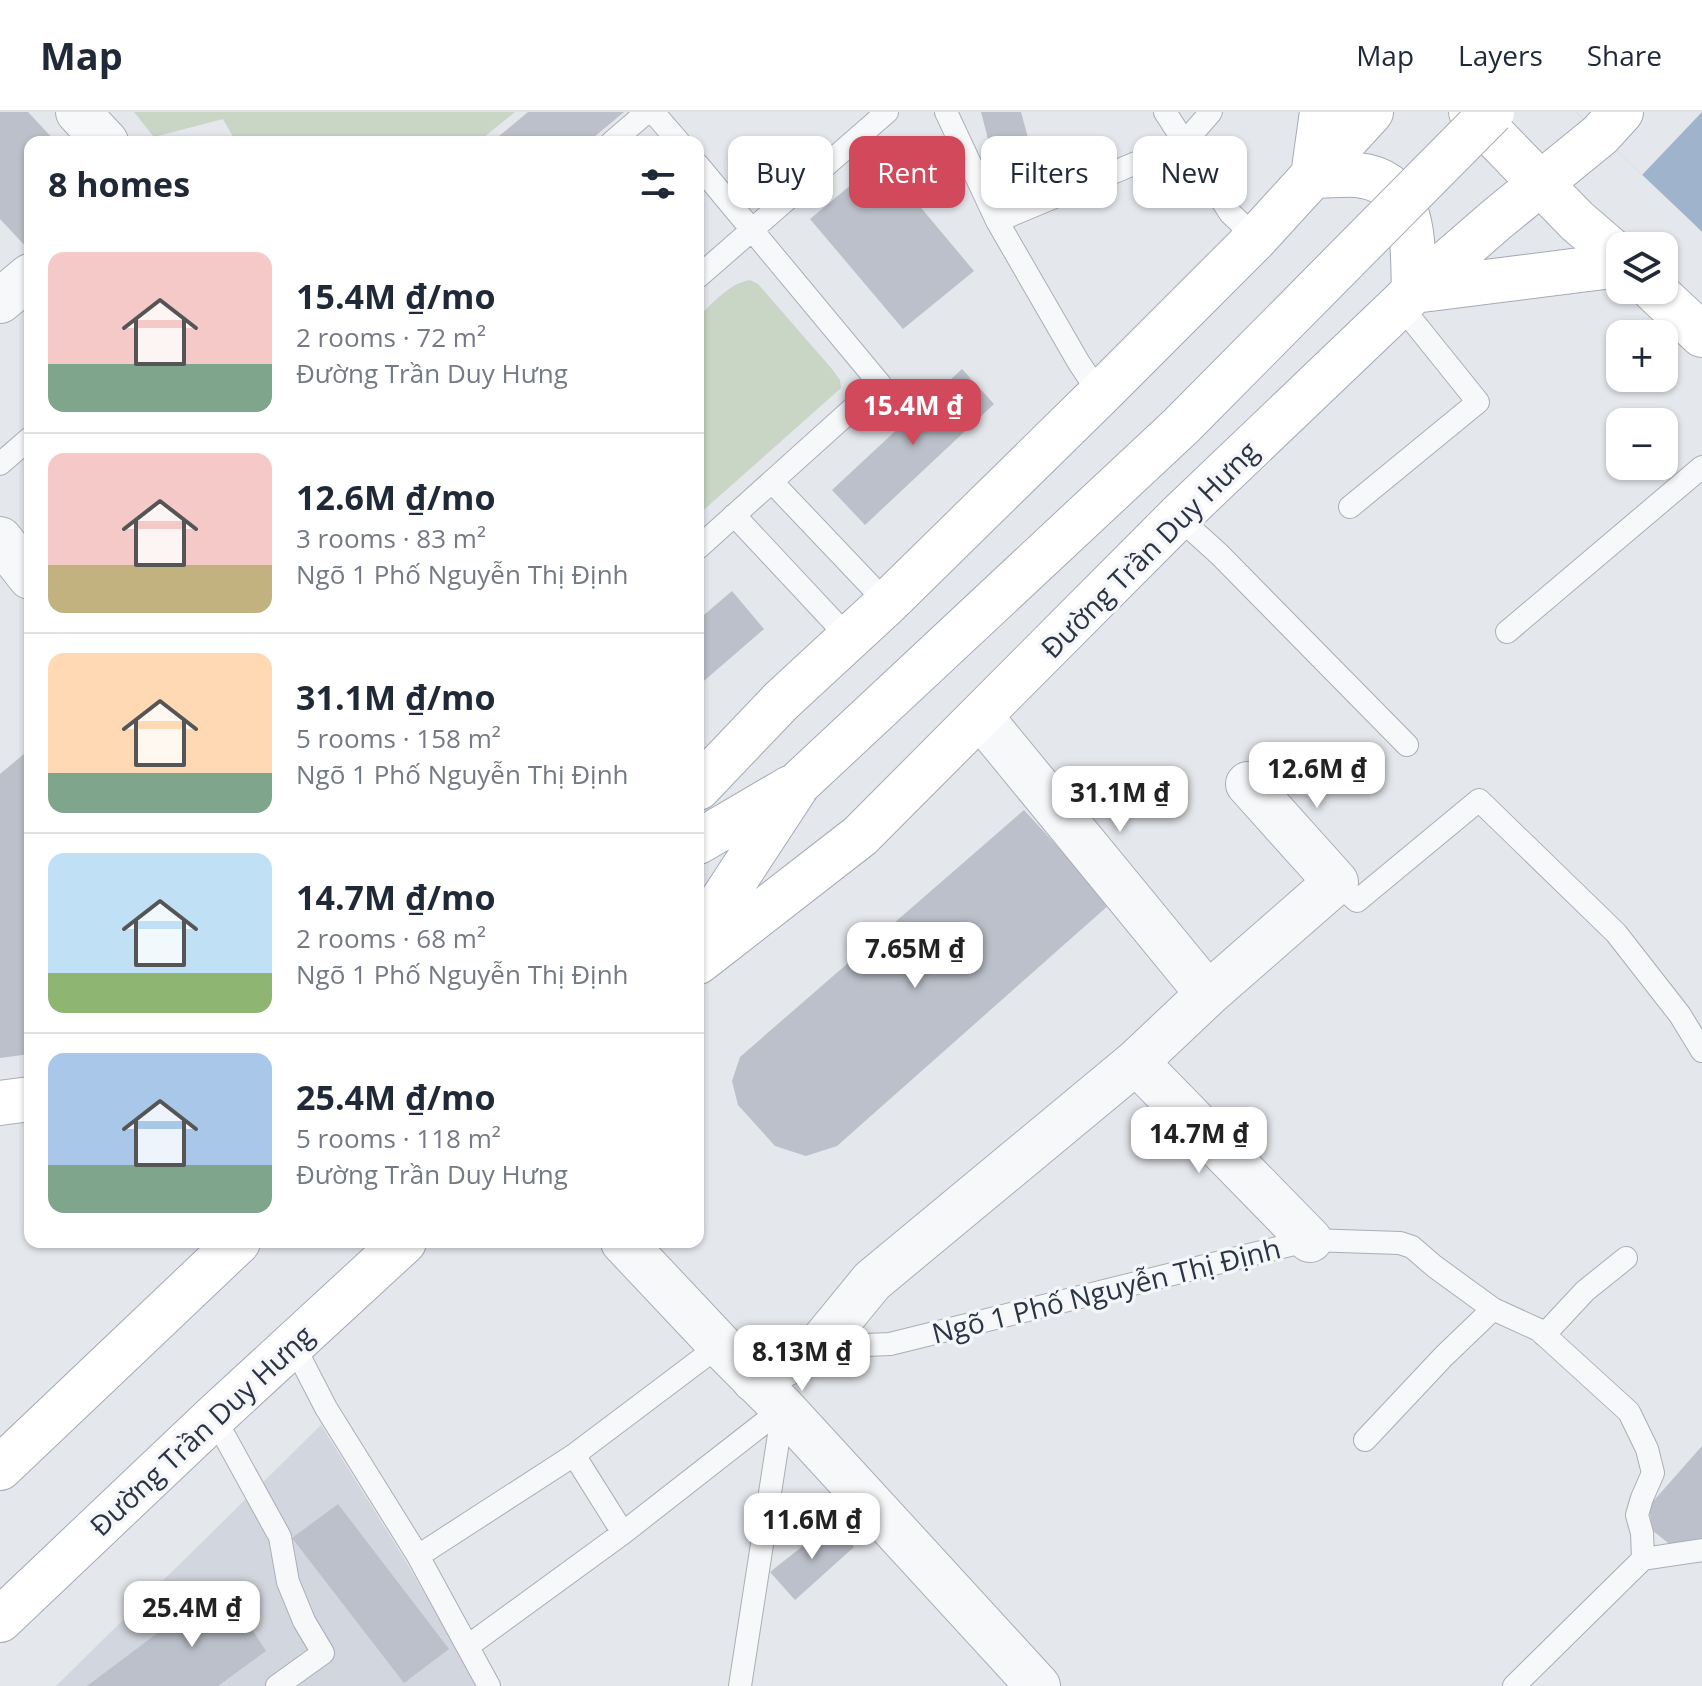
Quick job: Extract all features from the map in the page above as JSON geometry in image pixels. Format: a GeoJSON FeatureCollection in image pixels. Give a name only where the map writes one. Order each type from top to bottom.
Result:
{"type":"FeatureCollection","features":[{"type":"Feature","properties":{"kind":"main road"},"geometry":{"type":"LineString","coordinates":[[1313,176],[1322,112]]}},
{"type":"Feature","properties":{"kind":"main road"},"geometry":{"type":"LineString","coordinates":[[704,782],[781,701],[887,603],[1256,238],[1371,112]]}},
{"type":"Feature","properties":{"kind":"main road"},"geometry":{"type":"LineString","coordinates":[[1471,112],[1577,221],[1606,246]]}},
{"type":"Feature","properties":{"kind":"main road"},"geometry":{"type":"LineString","coordinates":[[704,838],[799,783],[1181,426],[1492,112]]}},
{"type":"Feature","properties":{"kind":"main road","name":"Đường Trần Duy Hưng"},"geometry":{"type":"LineString","coordinates":[[704,957],[860,836],[1178,517],[1407,298],[1611,123]]}},
{"type":"Feature","properties":{"kind":"main road"},"geometry":{"type":"LineString","coordinates":[[1313,176],[1358,175],[1394,190],[1405,205],[1412,232],[1407,298],[1606,267]]}},
{"type":"Feature","properties":{"kind":"main road"},"geometry":{"type":"LineString","coordinates":[[1669,304],[1702,335]]}},
{"type":"Feature","properties":{"kind":"main road"},"geometry":{"type":"LineString","coordinates":[[704,928],[799,783]]}},
{"type":"Feature","properties":{"kind":"main road"},"geometry":{"type":"LineString","coordinates":[[0,1103],[24,1100]]}},
{"type":"Feature","properties":{"kind":"main road"},"geometry":{"type":"LineString","coordinates":[[0,1468],[228,1248]]}},
{"type":"Feature","properties":{"kind":"main road","name":"Đường Trần Duy Hưng"},"geometry":{"type":"LineString","coordinates":[[0,1620],[397,1248]]}},
{"type":"Feature","properties":{"kind":"street"},"geometry":{"type":"LineString","coordinates":[[78,112],[100,136]]}},
{"type":"Feature","properties":{"kind":"street"},"geometry":{"type":"LineString","coordinates":[[0,301],[24,281]]}},
{"type":"Feature","properties":{"kind":"street"},"geometry":{"type":"LineString","coordinates":[[0,539],[24,569]]}},
{"type":"Feature","properties":{"kind":"street"},"geometry":{"type":"LineString","coordinates":[[980,716],[1208,994]]}},
{"type":"Feature","properties":{"kind":"street"},"geometry":{"type":"LineString","coordinates":[[769,1394],[818,1347],[872,1281],[1136,1062],[1336,882],[1248,784]]}},
{"type":"Feature","properties":{"kind":"street"},"geometry":{"type":"LineString","coordinates":[[1136,1062],[1310,1240]]}},
{"type":"Feature","properties":{"kind":"street"},"geometry":{"type":"LineString","coordinates":[[629,1248],[769,1394],[1038,1686]]}},
{"type":"Feature","properties":{"kind":"lane"},"geometry":{"type":"LineString","coordinates":[[619,136],[647,112]]}},
{"type":"Feature","properties":{"kind":"lane"},"geometry":{"type":"LineString","coordinates":[[653,112],[674,136]]}},
{"type":"Feature","properties":{"kind":"lane"},"geometry":{"type":"LineString","coordinates":[[704,272],[887,112]]}},
{"type":"Feature","properties":{"kind":"lane"},"geometry":{"type":"LineString","coordinates":[[946,112],[997,221],[1100,394]]}},
{"type":"Feature","properties":{"kind":"lane"},"geometry":{"type":"LineString","coordinates":[[1165,112],[1180,136]]}},
{"type":"Feature","properties":{"kind":"lane"},"geometry":{"type":"LineString","coordinates":[[1190,136],[1211,112]]}},
{"type":"Feature","properties":{"kind":"lane"},"geometry":{"type":"LineString","coordinates":[[997,221],[1133,164]]}},
{"type":"Feature","properties":{"kind":"lane"},"geometry":{"type":"LineString","coordinates":[[704,172],[880,384],[704,542]]}},
{"type":"Feature","properties":{"kind":"lane"},"geometry":{"type":"LineString","coordinates":[[1227,208],[1256,238]]}},
{"type":"Feature","properties":{"kind":"lane"},"geometry":{"type":"LineString","coordinates":[[1350,507],[1478,402],[1407,298]]}},
{"type":"Feature","properties":{"kind":"lane"},"geometry":{"type":"LineString","coordinates":[[0,464],[24,443]]}},
{"type":"Feature","properties":{"kind":"lane"},"geometry":{"type":"LineString","coordinates":[[1507,632],[1702,467]]}},
{"type":"Feature","properties":{"kind":"lane"},"geometry":{"type":"LineString","coordinates":[[772,482],[887,603]]}},
{"type":"Feature","properties":{"kind":"lane"},"geometry":{"type":"LineString","coordinates":[[734,515],[849,638]]}},
{"type":"Feature","properties":{"kind":"lane"},"geometry":{"type":"LineString","coordinates":[[1178,517],[1219,554],[1407,745]]}},
{"type":"Feature","properties":{"kind":"lane"},"geometry":{"type":"LineString","coordinates":[[1336,882],[1357,901],[1479,800],[1616,933],[1680,1015],[1702,1051]]}},
{"type":"Feature","properties":{"kind":"lane","name":"Ngõ 1 Phố Nguyễn Thị Định"},"geometry":{"type":"LineString","coordinates":[[818,1347],[890,1344],[1310,1240],[1400,1243],[1412,1247],[1493,1309],[1539,1330],[1629,1412],[1647,1449],[1653,1473],[1637,1515],[1642,1533],[1643,1559]]}},
{"type":"Feature","properties":{"kind":"lane"},"geometry":{"type":"LineString","coordinates":[[1544,1335],[1585,1291],[1626,1258]]}},
{"type":"Feature","properties":{"kind":"lane"},"geometry":{"type":"LineString","coordinates":[[1365,1440],[1493,1309]]}},
{"type":"Feature","properties":{"kind":"lane"},"geometry":{"type":"LineString","coordinates":[[293,1344],[326,1408],[418,1556],[489,1686]]}},
{"type":"Feature","properties":{"kind":"lane"},"geometry":{"type":"LineString","coordinates":[[418,1556],[574,1455],[720,1345]]}},
{"type":"Feature","properties":{"kind":"lane"},"geometry":{"type":"LineString","coordinates":[[468,1646],[623,1533],[769,1394]]}},
{"type":"Feature","properties":{"kind":"lane"},"geometry":{"type":"LineString","coordinates":[[740,1686],[769,1394]]}},
{"type":"Feature","properties":{"kind":"lane"},"geometry":{"type":"LineString","coordinates":[[214,1417],[280,1537],[288,1582],[304,1621],[323,1653],[277,1686]]}},
{"type":"Feature","properties":{"kind":"lane"},"geometry":{"type":"LineString","coordinates":[[574,1455],[623,1533]]}},
{"type":"Feature","properties":{"kind":"lane"},"geometry":{"type":"LineString","coordinates":[[1514,1686],[1643,1559],[1702,1550]]}},
{"type":"Feature","properties":{"kind":"shaded area"},"geometry":{"type":"Polygon","coordinates":[[[321,1425],[478,1686],[56,1686],[321,1425]]]}},
{"type":"Feature","properties":{"kind":"green space"},"geometry":{"type":"Polygon","coordinates":[[[134,112],[515,112],[485,136],[233,136],[223,119],[153,136],[134,112]]]}},
{"type":"Feature","properties":{"kind":"green space"},"geometry":{"type":"Polygon","coordinates":[[[750,280],[758,284],[832,369],[840,380],[841,388],[704,510],[704,311],[729,289],[750,280]]]}},
{"type":"Feature","properties":{"kind":"water"},"geometry":{"type":"Polygon","coordinates":[[[1576,112],[1702,112],[1702,232],[1694,224],[1576,112]]]}},
{"type":"Feature","properties":{"kind":"pier"},"geometry":{"type":"Polygon","coordinates":[[[1576,112],[1702,112],[1642,175],[1576,112]]]}},
{"type":"Feature","properties":{"kind":"building"},"geometry":{"type":"Polygon","coordinates":[[[0,112],[28,112],[50,136],[24,136],[24,245],[0,219],[0,112]]]}},
{"type":"Feature","properties":{"kind":"building"},"geometry":{"type":"Polygon","coordinates":[[[528,112],[624,112],[595,136],[499,136],[528,112]]]}},
{"type":"Feature","properties":{"kind":"building"},"geometry":{"type":"Polygon","coordinates":[[[981,112],[1021,112],[1028,136],[987,136],[981,112]]]}},
{"type":"Feature","properties":{"kind":"building"},"geometry":{"type":"Polygon","coordinates":[[[849,187],[849,208],[921,208],[974,271],[903,329],[810,219],[823,208],[833,208],[833,200],[849,187]]]}},
{"type":"Feature","properties":{"kind":"building"},"geometry":{"type":"Polygon","coordinates":[[[962,369],[994,404],[865,525],[832,490],[962,369]]]}},
{"type":"Feature","properties":{"kind":"building"},"geometry":{"type":"Polygon","coordinates":[[[732,591],[764,629],[704,681],[704,615],[732,591]]]}},
{"type":"Feature","properties":{"kind":"building"},"geometry":{"type":"Polygon","coordinates":[[[24,754],[24,1055],[0,1058],[0,774],[24,754]]]}},
{"type":"Feature","properties":{"kind":"building"},"geometry":{"type":"Polygon","coordinates":[[[1024,810],[1110,904],[837,1146],[806,1156],[775,1146],[738,1105],[732,1081],[740,1057],[1024,810]]]}},
{"type":"Feature","properties":{"kind":"building"},"geometry":{"type":"Polygon","coordinates":[[[1702,1446],[1702,1543],[1673,1547],[1652,1530],[1649,1506],[1702,1446]]]}},
{"type":"Feature","properties":{"kind":"building"},"geometry":{"type":"Polygon","coordinates":[[[338,1504],[449,1649],[404,1683],[292,1538],[338,1504]]]}},
{"type":"Feature","properties":{"kind":"building"},"geometry":{"type":"Polygon","coordinates":[[[832,1523],[854,1547],[795,1600],[770,1572],[832,1523]]]}},
{"type":"Feature","properties":{"kind":"building"},"geometry":{"type":"Polygon","coordinates":[[[223,1584],[266,1651],[218,1686],[87,1686],[223,1584]]]}}]}
